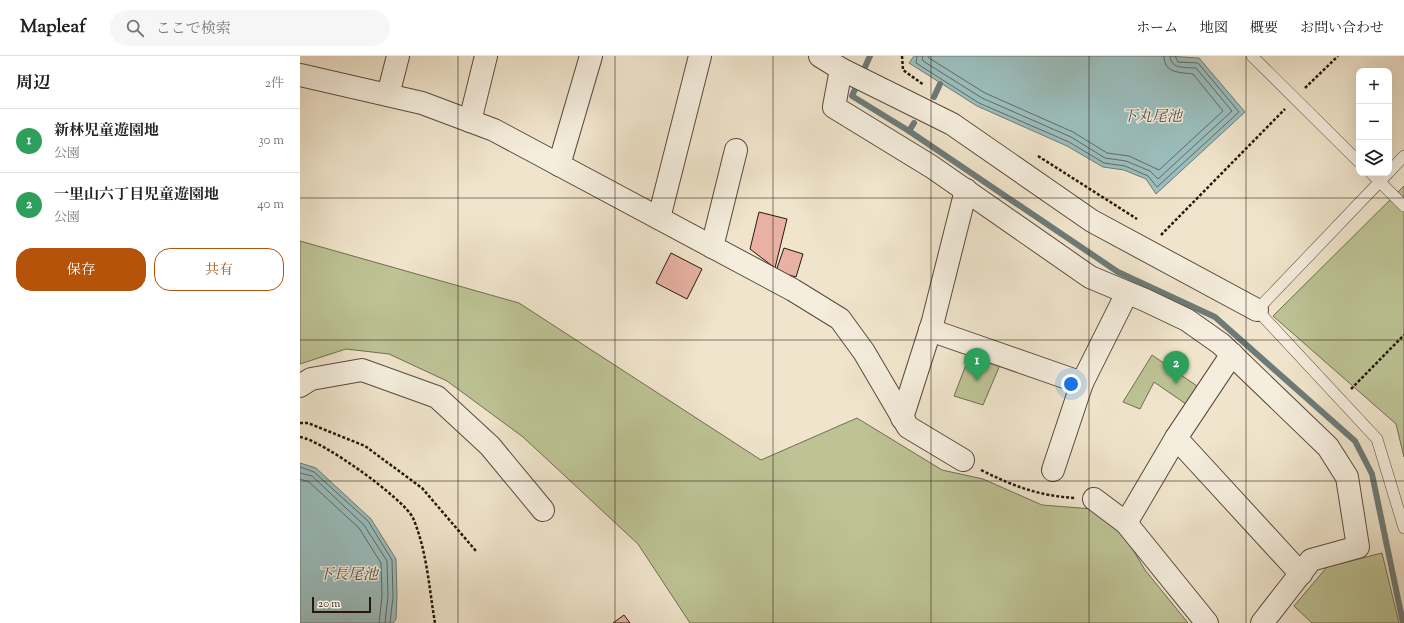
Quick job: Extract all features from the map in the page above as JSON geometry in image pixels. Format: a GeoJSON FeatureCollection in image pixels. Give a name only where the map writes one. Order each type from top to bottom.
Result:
{"type":"FeatureCollection","features":[{"type":"Feature","properties":{"kind":"street"},"geometry":{"type":"LineString","coordinates":[[388,95],[398,56]]}},
{"type":"Feature","properties":{"kind":"street"},"geometry":{"type":"LineString","coordinates":[[470,121],[486,56]]}},
{"type":"Feature","properties":{"kind":"street"},"geometry":{"type":"LineString","coordinates":[[559,165],[591,56]]}},
{"type":"Feature","properties":{"kind":"street"},"geometry":{"type":"LineString","coordinates":[[659,218],[700,56]]}},
{"type":"Feature","properties":{"kind":"street"},"geometry":{"type":"LineString","coordinates":[[820,56],[854,75],[952,124],[1092,221],[1257,310]]}},
{"type":"Feature","properties":{"kind":"street"},"geometry":{"type":"LineString","coordinates":[[300,75],[422,103],[494,130],[793,290],[840,319],[864,352],[908,427],[963,460]]}},
{"type":"Feature","properties":{"kind":"street"},"geometry":{"type":"LineString","coordinates":[[854,75],[834,107],[932,167],[1090,278],[1187,320],[1221,344],[1328,447],[1348,477],[1358,547],[1311,560],[1262,623]]}},
{"type":"Feature","properties":{"kind":"street"},"geometry":{"type":"LineString","coordinates":[[712,247],[736,150]]}},
{"type":"Feature","properties":{"kind":"street"},"geometry":{"type":"LineString","coordinates":[[902,418],[930,330],[966,190]]}},
{"type":"Feature","properties":{"kind":"street"},"geometry":{"type":"LineString","coordinates":[[1053,470],[1082,383],[1127,293]]}},
{"type":"Feature","properties":{"kind":"street"},"geometry":{"type":"LineString","coordinates":[[930,330],[1082,383]]}},
{"type":"Feature","properties":{"kind":"street"},"geometry":{"type":"LineString","coordinates":[[1126,523],[1176,438],[1232,354]]}},
{"type":"Feature","properties":{"kind":"street"},"geometry":{"type":"LineString","coordinates":[[300,386],[311,379],[362,370],[437,397],[490,446],[543,510]]}},
{"type":"Feature","properties":{"kind":"street"},"geometry":{"type":"LineString","coordinates":[[1176,438],[1300,574]]}},
{"type":"Feature","properties":{"kind":"street"},"geometry":{"type":"LineString","coordinates":[[1094,499],[1126,523],[1207,623]]}},
{"type":"Feature","properties":{"kind":"lane"},"geometry":{"type":"LineString","coordinates":[[1252,56],[1356,159]]}},
{"type":"Feature","properties":{"kind":"lane"},"geometry":{"type":"LineString","coordinates":[[1392,168],[1404,156]]}},
{"type":"Feature","properties":{"kind":"lane"},"geometry":{"type":"LineString","coordinates":[[1374,176],[1404,206]]}},
{"type":"Feature","properties":{"kind":"lane"},"geometry":{"type":"LineString","coordinates":[[1385,176],[1257,310],[1377,439],[1404,528]]}},
{"type":"Feature","properties":{"kind":"path"},"geometry":{"type":"LineString","coordinates":[[902,56],[903,70],[925,86]]}},
{"type":"Feature","properties":{"kind":"path"},"geometry":{"type":"LineString","coordinates":[[1155,231],[1162,235],[1294,99],[1338,56]]}},
{"type":"Feature","properties":{"kind":"path"},"geometry":{"type":"LineString","coordinates":[[1035,154],[1142,222]]}},
{"type":"Feature","properties":{"kind":"path"},"geometry":{"type":"LineString","coordinates":[[1341,400],[1404,335]]}},
{"type":"Feature","properties":{"kind":"path"},"geometry":{"type":"LineString","coordinates":[[300,423],[308,423],[365,446],[372,451],[422,488],[476,551]]}},
{"type":"Feature","properties":{"kind":"path"},"geometry":{"type":"LineString","coordinates":[[300,437],[321,445],[348,461],[390,494],[412,517],[425,554],[435,623]]}},
{"type":"Feature","properties":{"kind":"path"},"geometry":{"type":"LineString","coordinates":[[963,460],[1013,486],[1056,497],[1094,499]]}},
{"type":"Feature","properties":{"kind":"green space"},"geometry":{"type":"Polygon","coordinates":[[[1404,186],[1404,457],[1396,424],[1273,316],[1404,186]]]}},
{"type":"Feature","properties":{"kind":"green space"},"geometry":{"type":"Polygon","coordinates":[[[300,241],[519,303],[761,460],[857,418],[942,470],[983,479],[1042,505],[1093,509],[1123,533],[1145,570],[1188,623],[690,623],[638,544],[523,437],[447,381],[389,354],[346,349],[300,364],[300,241]]]}},
{"type":"Feature","properties":{"kind":"green space"},"geometry":{"type":"Polygon","coordinates":[[[1152,355],[1197,386],[1186,404],[1154,382],[1140,409],[1123,402],[1152,355]]]}},
{"type":"Feature","properties":{"kind":"green space"},"geometry":{"type":"Polygon","coordinates":[[[969,357],[1000,365],[983,405],[954,396],[969,357]]]}},
{"type":"Feature","properties":{"kind":"green space"},"geometry":{"type":"Polygon","coordinates":[[[1382,553],[1399,623],[1312,623],[1294,606],[1327,567],[1382,553]]]}},
{"type":"Feature","properties":{"kind":"water","name":"下丸尾池"},"geometry":{"type":"Polygon","coordinates":[[[914,56],[1167,56],[1199,58],[1245,112],[1156,194],[1146,179],[1124,170],[1103,167],[1067,146],[977,106],[909,63],[914,56]]]}},
{"type":"Feature","properties":{"kind":"water","name":"下長尾池"},"geometry":{"type":"Polygon","coordinates":[[[300,463],[316,468],[371,519],[396,559],[396,619],[393,623],[300,623],[300,463]]]}},
{"type":"Feature","properties":{"kind":"building"},"geometry":{"type":"Polygon","coordinates":[[[759,212],[787,219],[775,268],[750,249],[759,212]]]}},
{"type":"Feature","properties":{"kind":"building"},"geometry":{"type":"Polygon","coordinates":[[[784,248],[803,254],[796,277],[776,271],[784,248]]]}},
{"type":"Feature","properties":{"kind":"building"},"geometry":{"type":"Polygon","coordinates":[[[671,253],[702,269],[687,299],[656,283],[671,253]]]}},
{"type":"Feature","properties":{"kind":"building"},"geometry":{"type":"Polygon","coordinates":[[[624,615],[630,623],[613,623],[624,615]]]}},
{"type":"Feature","properties":{"kind":"waterway"},"geometry":{"type":"LineString","coordinates":[[870,56],[852,96],[909,131],[1118,272],[1215,317],[1355,441],[1372,474],[1403,623]]}},
{"type":"Feature","properties":{"kind":"waterway"},"geometry":{"type":"LineString","coordinates":[[934,97],[940,84]]}},
{"type":"Feature","properties":{"kind":"waterway"},"geometry":{"type":"LineString","coordinates":[[909,131],[914,123]]}},
{"type":"Feature","properties":{"kind":"place","name":"新林児童遊園地"},"geometry":{"type":"Point","coordinates":[977,381]}},
{"type":"Feature","properties":{"kind":"place","name":"一里山六丁目児童遊園地"},"geometry":{"type":"Point","coordinates":[1176,384]}}]}
